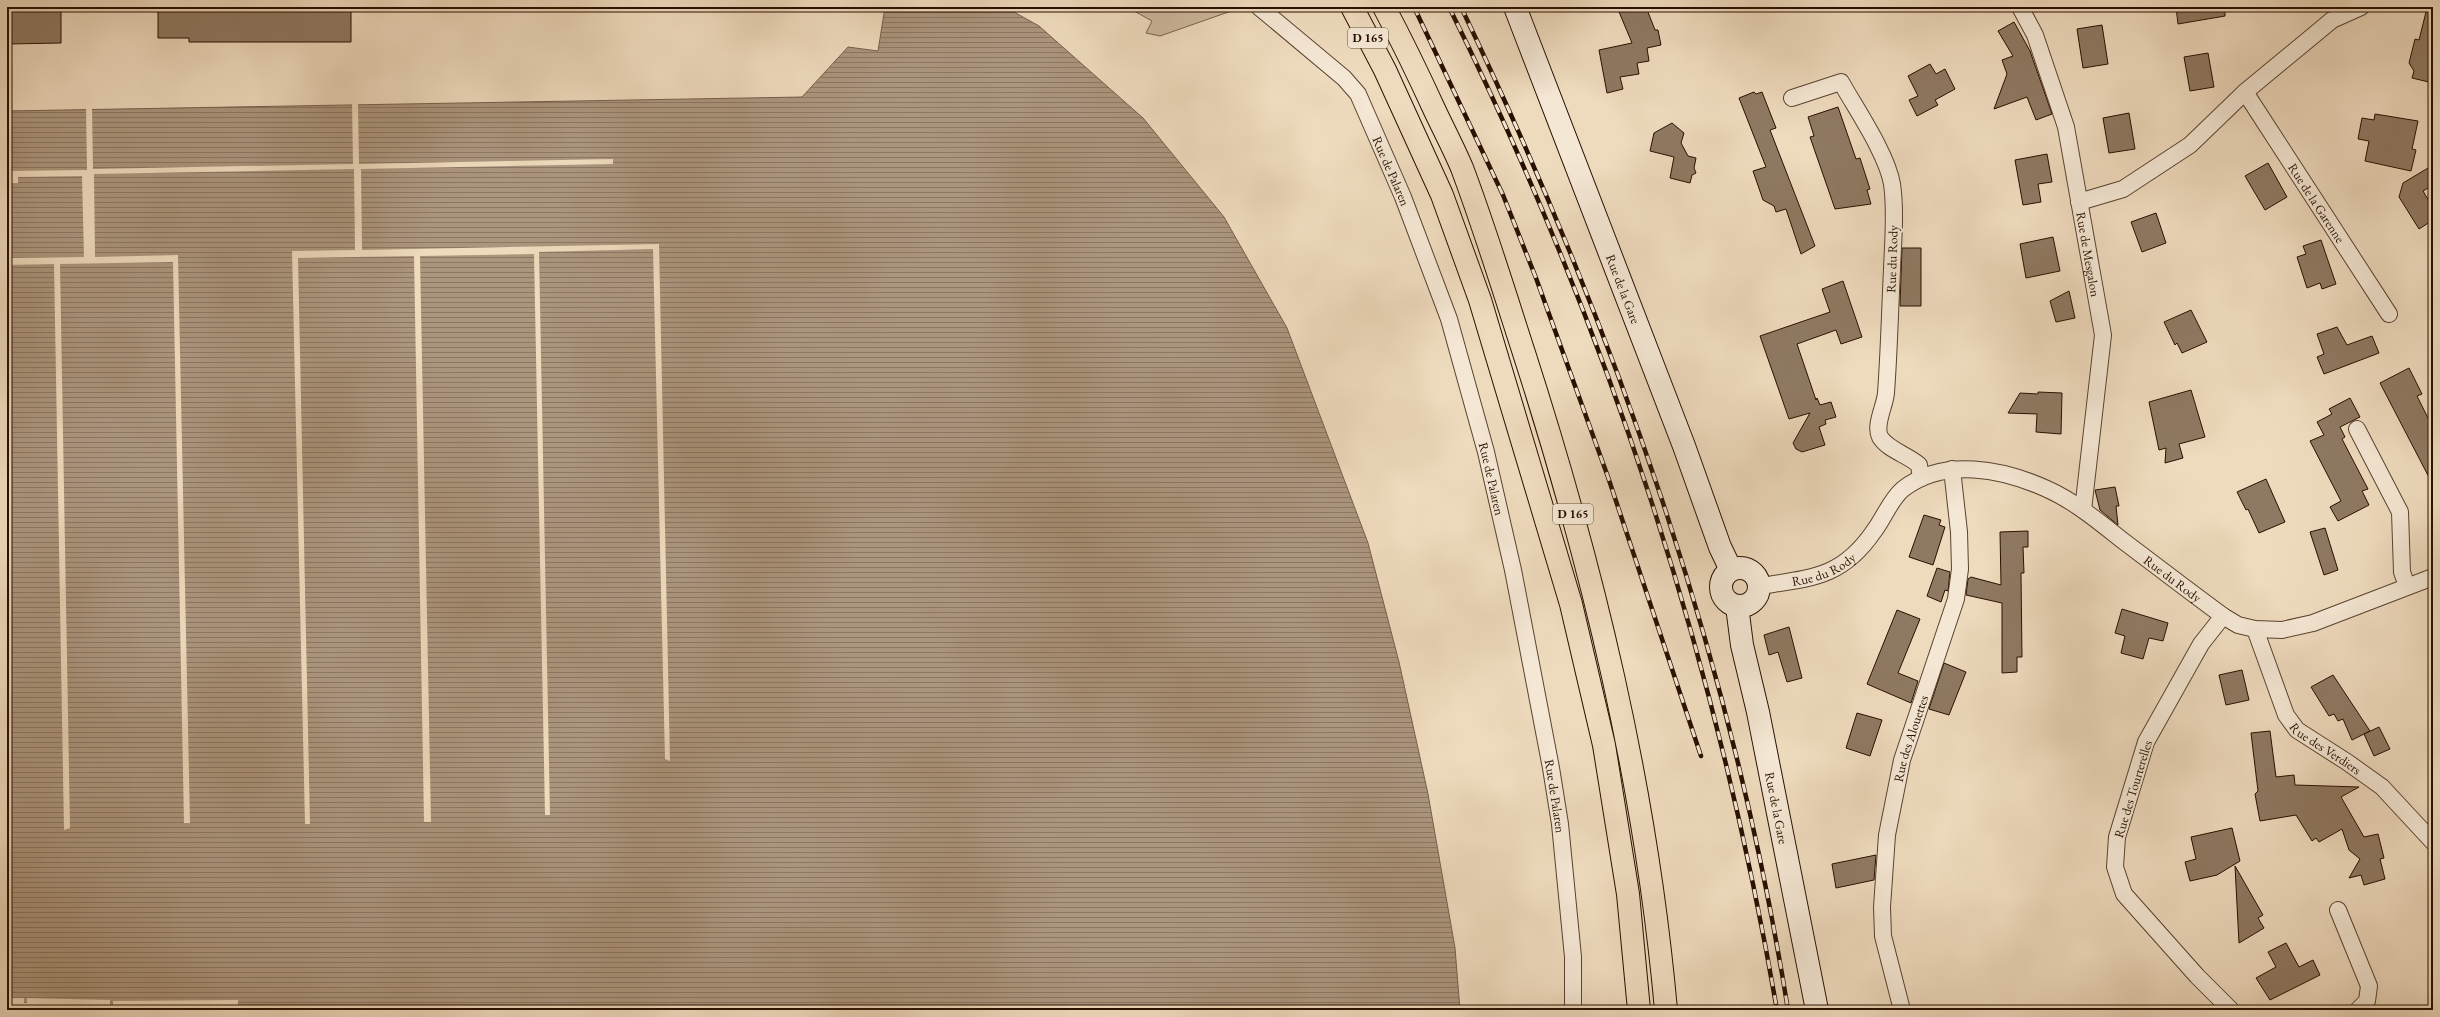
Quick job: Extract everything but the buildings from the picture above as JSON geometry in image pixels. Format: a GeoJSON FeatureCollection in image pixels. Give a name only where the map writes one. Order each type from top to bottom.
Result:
{"type":"FeatureCollection","features":[{"type":"Feature","properties":{"kind":"highway","name":"D 165"},"geometry":{"type":"LineString","coordinates":[[1352,7],[1385,70],[1442,195],[1480,300],[1571,604],[1604,745],[1628,894],[1639,1010]]}},
{"type":"Feature","properties":{"kind":"highway","name":"D 165"},"geometry":{"type":"LineString","coordinates":[[1384,7],[1402,40],[1461,166],[1552,440],[1587,562],[1621,710],[1648,856],[1659,930],[1666,1010]]}},
{"type":"Feature","properties":{"kind":"main road","name":"Rue de la Gare"},"geometry":{"type":"LineString","coordinates":[[1515,7],[1684,446],[1720,547],[1731,570]]}},
{"type":"Feature","properties":{"kind":"main road"},"geometry":{"type":"LineString","coordinates":[[1741,567],[1750,569],[1756,576],[1760,586],[1758,594],[1753,601],[1746,605],[1737,606],[1728,603],[1721,586],[1725,575],[1731,570],[1741,567]]}},
{"type":"Feature","properties":{"kind":"main road","name":"Rue de la Gare"},"geometry":{"type":"LineString","coordinates":[[1737,606],[1742,645],[1758,712],[1818,1010]]}},
{"type":"Feature","properties":{"kind":"street","name":"Rue de Palaren"},"geometry":{"type":"LineString","coordinates":[[1259,7],[1344,78],[1358,94],[1403,197],[1449,319],[1498,504],[1532,661],[1546,737],[1561,831],[1573,957],[1573,1010]]}},
{"type":"Feature","properties":{"kind":"street","name":"Rue de Mesgalon"},"geometry":{"type":"LineString","coordinates":[[2020,7],[2035,35],[2066,127],[2103,335],[2083,510]]}},
{"type":"Feature","properties":{"kind":"street"},"geometry":{"type":"LineString","coordinates":[[2079,202],[2123,189],[2190,145],[2245,92],[2332,20],[2361,7]]}},
{"type":"Feature","properties":{"kind":"street","name":"Rue du Rody"},"geometry":{"type":"LineString","coordinates":[[1792,98],[1841,82],[1883,160],[1892,183],[1894,209],[1888,369],[1886,399],[1878,427],[1880,437],[1889,446],[1910,457],[1920,465],[1921,478]]}},
{"type":"Feature","properties":{"kind":"street","name":"Rue de la Garenne"},"geometry":{"type":"LineString","coordinates":[[2245,92],[2389,314]]}},
{"type":"Feature","properties":{"kind":"street"},"geometry":{"type":"LineString","coordinates":[[2357,429],[2400,512],[2402,572],[2407,586]]}},
{"type":"Feature","properties":{"kind":"street","name":"Rue du Rody"},"geometry":{"type":"LineString","coordinates":[[1760,586],[1818,576],[1836,570],[1861,549],[1902,490],[1921,478],[1952,469],[1983,470],[2047,489],[2083,510],[2223,616],[2238,625],[2256,629],[2282,630],[2313,623],[2433,577]]}},
{"type":"Feature","properties":{"kind":"street","name":"Rue des Alouettes"},"geometry":{"type":"LineString","coordinates":[[1902,1010],[1883,936],[1882,907],[1887,842],[1894,795],[1902,760],[1956,599],[1960,569],[1959,532],[1952,469]]}},
{"type":"Feature","properties":{"kind":"street","name":"Rue des Tourterelles"},"geometry":{"type":"LineString","coordinates":[[2223,616],[2200,644],[2146,742],[2117,837],[2116,867],[2124,894],[2197,976],[2231,1010]]}},
{"type":"Feature","properties":{"kind":"street","name":"Rue des Verdiers"},"geometry":{"type":"LineString","coordinates":[[2256,629],[2286,715],[2297,730],[2347,762],[2382,788],[2433,842]]}},
{"type":"Feature","properties":{"kind":"street"},"geometry":{"type":"LineString","coordinates":[[2338,910],[2369,986],[2367,1001],[2358,1010]]}},
{"type":"Feature","properties":{"kind":"shaded area"},"geometry":{"type":"Polygon","coordinates":[[[885,7],[1005,7],[1039,26],[1143,118],[1224,217],[1287,328],[1368,543],[1399,662],[1428,794],[1455,948],[1460,1010],[7,1010],[7,111],[802,97],[848,47],[878,51],[885,7]]]}},
{"type":"Feature","properties":{"kind":"shaded area"},"geometry":{"type":"Polygon","coordinates":[[[1127,7],[1235,7],[1237,9],[1160,36],[1146,33],[1152,21],[1127,7]]]}},
{"type":"Feature","properties":{"kind":"pier"},"geometry":{"type":"Polygon","coordinates":[[[352,103],[358,103],[359,164],[613,159],[613,164],[361,169],[362,250],[659,244],[670,761],[665,759],[653,249],[539,252],[550,815],[545,815],[534,254],[420,256],[431,822],[424,822],[414,256],[298,258],[310,824],[305,824],[292,251],[355,250],[354,169],[94,174],[95,257],[178,255],[190,823],[184,823],[173,262],[60,264],[70,828],[64,830],[54,264],[7,265],[7,258],[84,257],[82,176],[18,177],[18,183],[7,183],[7,171],[87,170],[86,108],[92,107],[93,169],[353,164],[352,103]]]}},
{"type":"Feature","properties":{"kind":"pier"},"geometry":{"type":"Polygon","coordinates":[[[7,998],[24,998],[24,1003],[27,1003],[27,998],[110,1000],[110,1006],[113,1006],[113,1001],[238,1000],[238,1010],[7,1010],[7,998]]]}},
{"type":"Feature","properties":{"kind":"railway"},"geometry":{"type":"LineString","coordinates":[[1414,7],[1503,195],[1536,278],[1608,477],[1701,756]]}},
{"type":"Feature","properties":{"kind":"railway"},"geometry":{"type":"LineString","coordinates":[[1449,7],[1506,128],[1559,250],[1607,372],[1650,496],[1688,622],[1722,750],[1752,879],[1777,1010]]}},
{"type":"Feature","properties":{"kind":"railway"},"geometry":{"type":"LineString","coordinates":[[1461,7],[1517,128],[1569,249],[1617,372],[1661,496],[1700,622],[1735,750],[1764,879],[1788,1010]]}}]}
